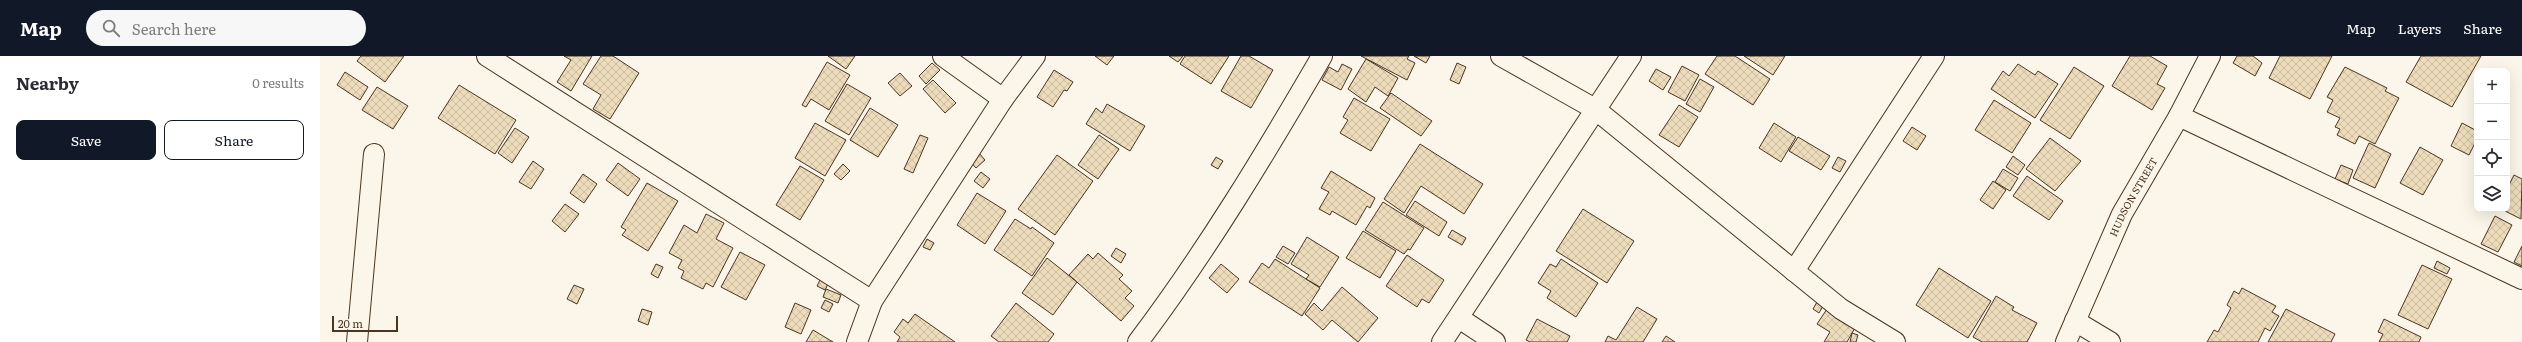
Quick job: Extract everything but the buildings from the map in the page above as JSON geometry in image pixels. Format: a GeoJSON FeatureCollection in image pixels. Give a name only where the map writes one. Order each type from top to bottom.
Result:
{"type":"FeatureCollection","features":[{"type":"Feature","properties":{"kind":"street"},"geometry":{"type":"LineString","coordinates":[[487,56],[872,301]]}},
{"type":"Feature","properties":{"kind":"street"},"geometry":{"type":"LineString","coordinates":[[943,56],[1004,99]]}},
{"type":"Feature","properties":{"kind":"street"},"geometry":{"type":"LineString","coordinates":[[857,342],[872,301],[1004,99],[1035,56]]}},
{"type":"Feature","properties":{"kind":"street"},"geometry":{"type":"LineString","coordinates":[[1138,342],[1164,308],[1268,149],[1322,56]]}},
{"type":"Feature","properties":{"kind":"street"},"geometry":{"type":"LineString","coordinates":[[1501,56],[1595,109],[1841,309],[1895,342]]}},
{"type":"Feature","properties":{"kind":"street"},"geometry":{"type":"LineString","coordinates":[[1442,342],[1631,56]]}},
{"type":"Feature","properties":{"kind":"street"},"geometry":{"type":"LineString","coordinates":[[1794,270],[1934,56]]}},
{"type":"Feature","properties":{"kind":"street","name":"HUDSON STREET"},"geometry":{"type":"LineString","coordinates":[[2066,342],[2122,214],[2179,116],[2210,56]]}},
{"type":"Feature","properties":{"kind":"street"},"geometry":{"type":"LineString","coordinates":[[2179,116],[2522,279]]}},
{"type":"Feature","properties":{"kind":"street"},"geometry":{"type":"LineString","coordinates":[[357,342],[374,154]]}},
{"type":"Feature","properties":{"kind":"street"},"geometry":{"type":"LineString","coordinates":[[1459,318],[1495,342]]}},
{"type":"Feature","properties":{"kind":"street"},"geometry":{"type":"LineString","coordinates":[[2075,322],[2110,342]]}}]}
